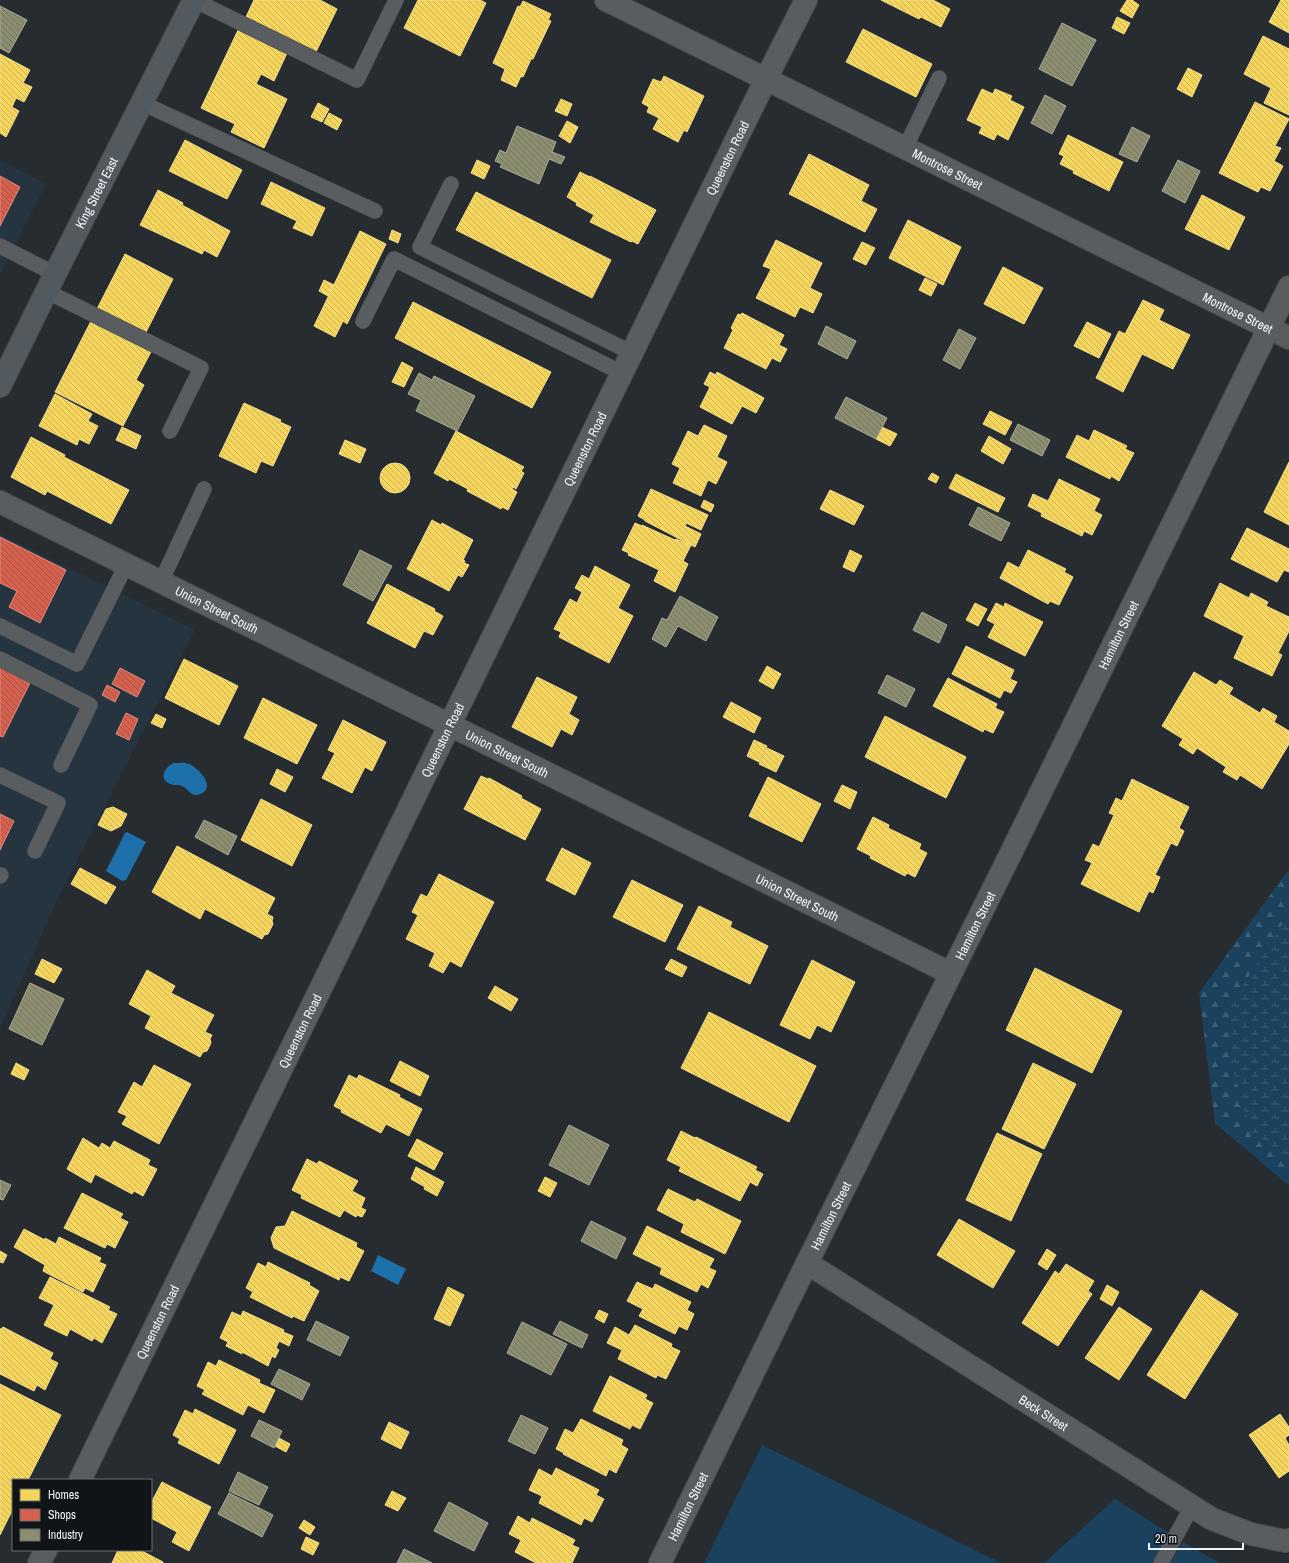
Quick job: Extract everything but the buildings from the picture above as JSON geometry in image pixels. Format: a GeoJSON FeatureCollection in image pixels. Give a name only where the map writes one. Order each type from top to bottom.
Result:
{"type":"FeatureCollection","features":[{"type":"Feature","properties":{"kind":"main road","name":"King Street East"},"geometry":{"type":"LineString","coordinates":[[0,386],[50,283],[194,0]]}},
{"type":"Feature","properties":{"kind":"street","name":"Montrose Street"},"geometry":{"type":"LineString","coordinates":[[606,0],[1289,338]]}},
{"type":"Feature","properties":{"kind":"street","name":"Queenston Road"},"geometry":{"type":"LineString","coordinates":[[80,1479],[766,78],[806,0]]}},
{"type":"Feature","properties":{"kind":"street","name":"Hamilton Street"},"geometry":{"type":"LineString","coordinates":[[660,1563],[1289,287]]}},
{"type":"Feature","properties":{"kind":"street","name":"Union Street South"},"geometry":{"type":"LineString","coordinates":[[0,502],[950,973]]}},
{"type":"Feature","properties":{"kind":"street","name":"Beck Street"},"geometry":{"type":"LineString","coordinates":[[807,1263],[1212,1518],[1251,1534],[1285,1541],[1289,1540]]}},
{"type":"Feature","properties":{"kind":"street"},"geometry":{"type":"LineString","coordinates":[[39,1563],[45,1551]]}},
{"type":"Feature","properties":{"kind":"lane"},"geometry":{"type":"LineString","coordinates":[[194,0],[357,80],[396,0]]}},
{"type":"Feature","properties":{"kind":"lane"},"geometry":{"type":"LineString","coordinates":[[905,148],[939,78]]}},
{"type":"Feature","properties":{"kind":"lane"},"geometry":{"type":"LineString","coordinates":[[142,102],[375,211]]}},
{"type":"Feature","properties":{"kind":"lane"},"geometry":{"type":"LineString","coordinates":[[451,184],[420,246],[632,352]]}},
{"type":"Feature","properties":{"kind":"lane"},"geometry":{"type":"LineString","coordinates":[[0,246],[50,283],[201,368],[170,431]]}},
{"type":"Feature","properties":{"kind":"lane"},"geometry":{"type":"LineString","coordinates":[[363,321],[394,259],[622,373]]}},
{"type":"Feature","properties":{"kind":"lane"},"geometry":{"type":"LineString","coordinates":[[160,582],[204,489]]}},
{"type":"Feature","properties":{"kind":"lane"},"geometry":{"type":"LineString","coordinates":[[0,626],[77,664],[126,565]]}},
{"type":"Feature","properties":{"kind":"lane"},"geometry":{"type":"LineString","coordinates":[[0,659],[90,705],[60,765]]}},
{"type":"Feature","properties":{"kind":"lane"},"geometry":{"type":"LineString","coordinates":[[0,774],[58,803],[35,851]]}},
{"type":"Feature","properties":{"kind":"lane"},"geometry":{"type":"LineString","coordinates":[[1161,1563],[1192,1506]]}},
{"type":"Feature","properties":{"kind":"shaded area"},"geometry":{"type":"Polygon","coordinates":[[[0,160],[46,184],[0,275],[0,160]]]}},
{"type":"Feature","properties":{"kind":"shaded area"},"geometry":{"type":"Polygon","coordinates":[[[0,534],[195,630],[60,894],[0,1028],[0,534]]]}},
{"type":"Feature","properties":{"kind":"green space"},"geometry":{"type":"Polygon","coordinates":[[[1289,869],[1289,1186],[1215,1123],[1199,993],[1289,869]]]}},
{"type":"Feature","properties":{"kind":"green space"},"geometry":{"type":"Polygon","coordinates":[[[1289,914],[1289,1159],[1251,1131],[1230,1060],[1230,1005],[1289,914]]]}},
{"type":"Feature","properties":{"kind":"green space"},"geometry":{"type":"Polygon","coordinates":[[[762,1445],[1001,1563],[704,1563],[762,1445]]]}},
{"type":"Feature","properties":{"kind":"green space"},"geometry":{"type":"Polygon","coordinates":[[[1115,1499],[1169,1533],[1154,1563],[1044,1563],[1115,1499]]]}},
{"type":"Feature","properties":{"kind":"green space"},"geometry":{"type":"Polygon","coordinates":[[[1183,1542],[1220,1563],[1170,1563],[1183,1542]]]}},
{"type":"Feature","properties":{"kind":"water"},"geometry":{"type":"Polygon","coordinates":[[[174,763],[187,763],[193,766],[205,778],[207,787],[205,791],[194,795],[182,786],[172,785],[166,782],[164,779],[164,773],[168,767],[174,763]]]}},
{"type":"Feature","properties":{"kind":"water"},"geometry":{"type":"Polygon","coordinates":[[[127,832],[146,842],[126,880],[122,881],[106,871],[125,833],[127,832]]]}},
{"type":"Feature","properties":{"kind":"water"},"geometry":{"type":"Polygon","coordinates":[[[378,1255],[406,1269],[398,1285],[371,1271],[378,1255]]]}}]}
